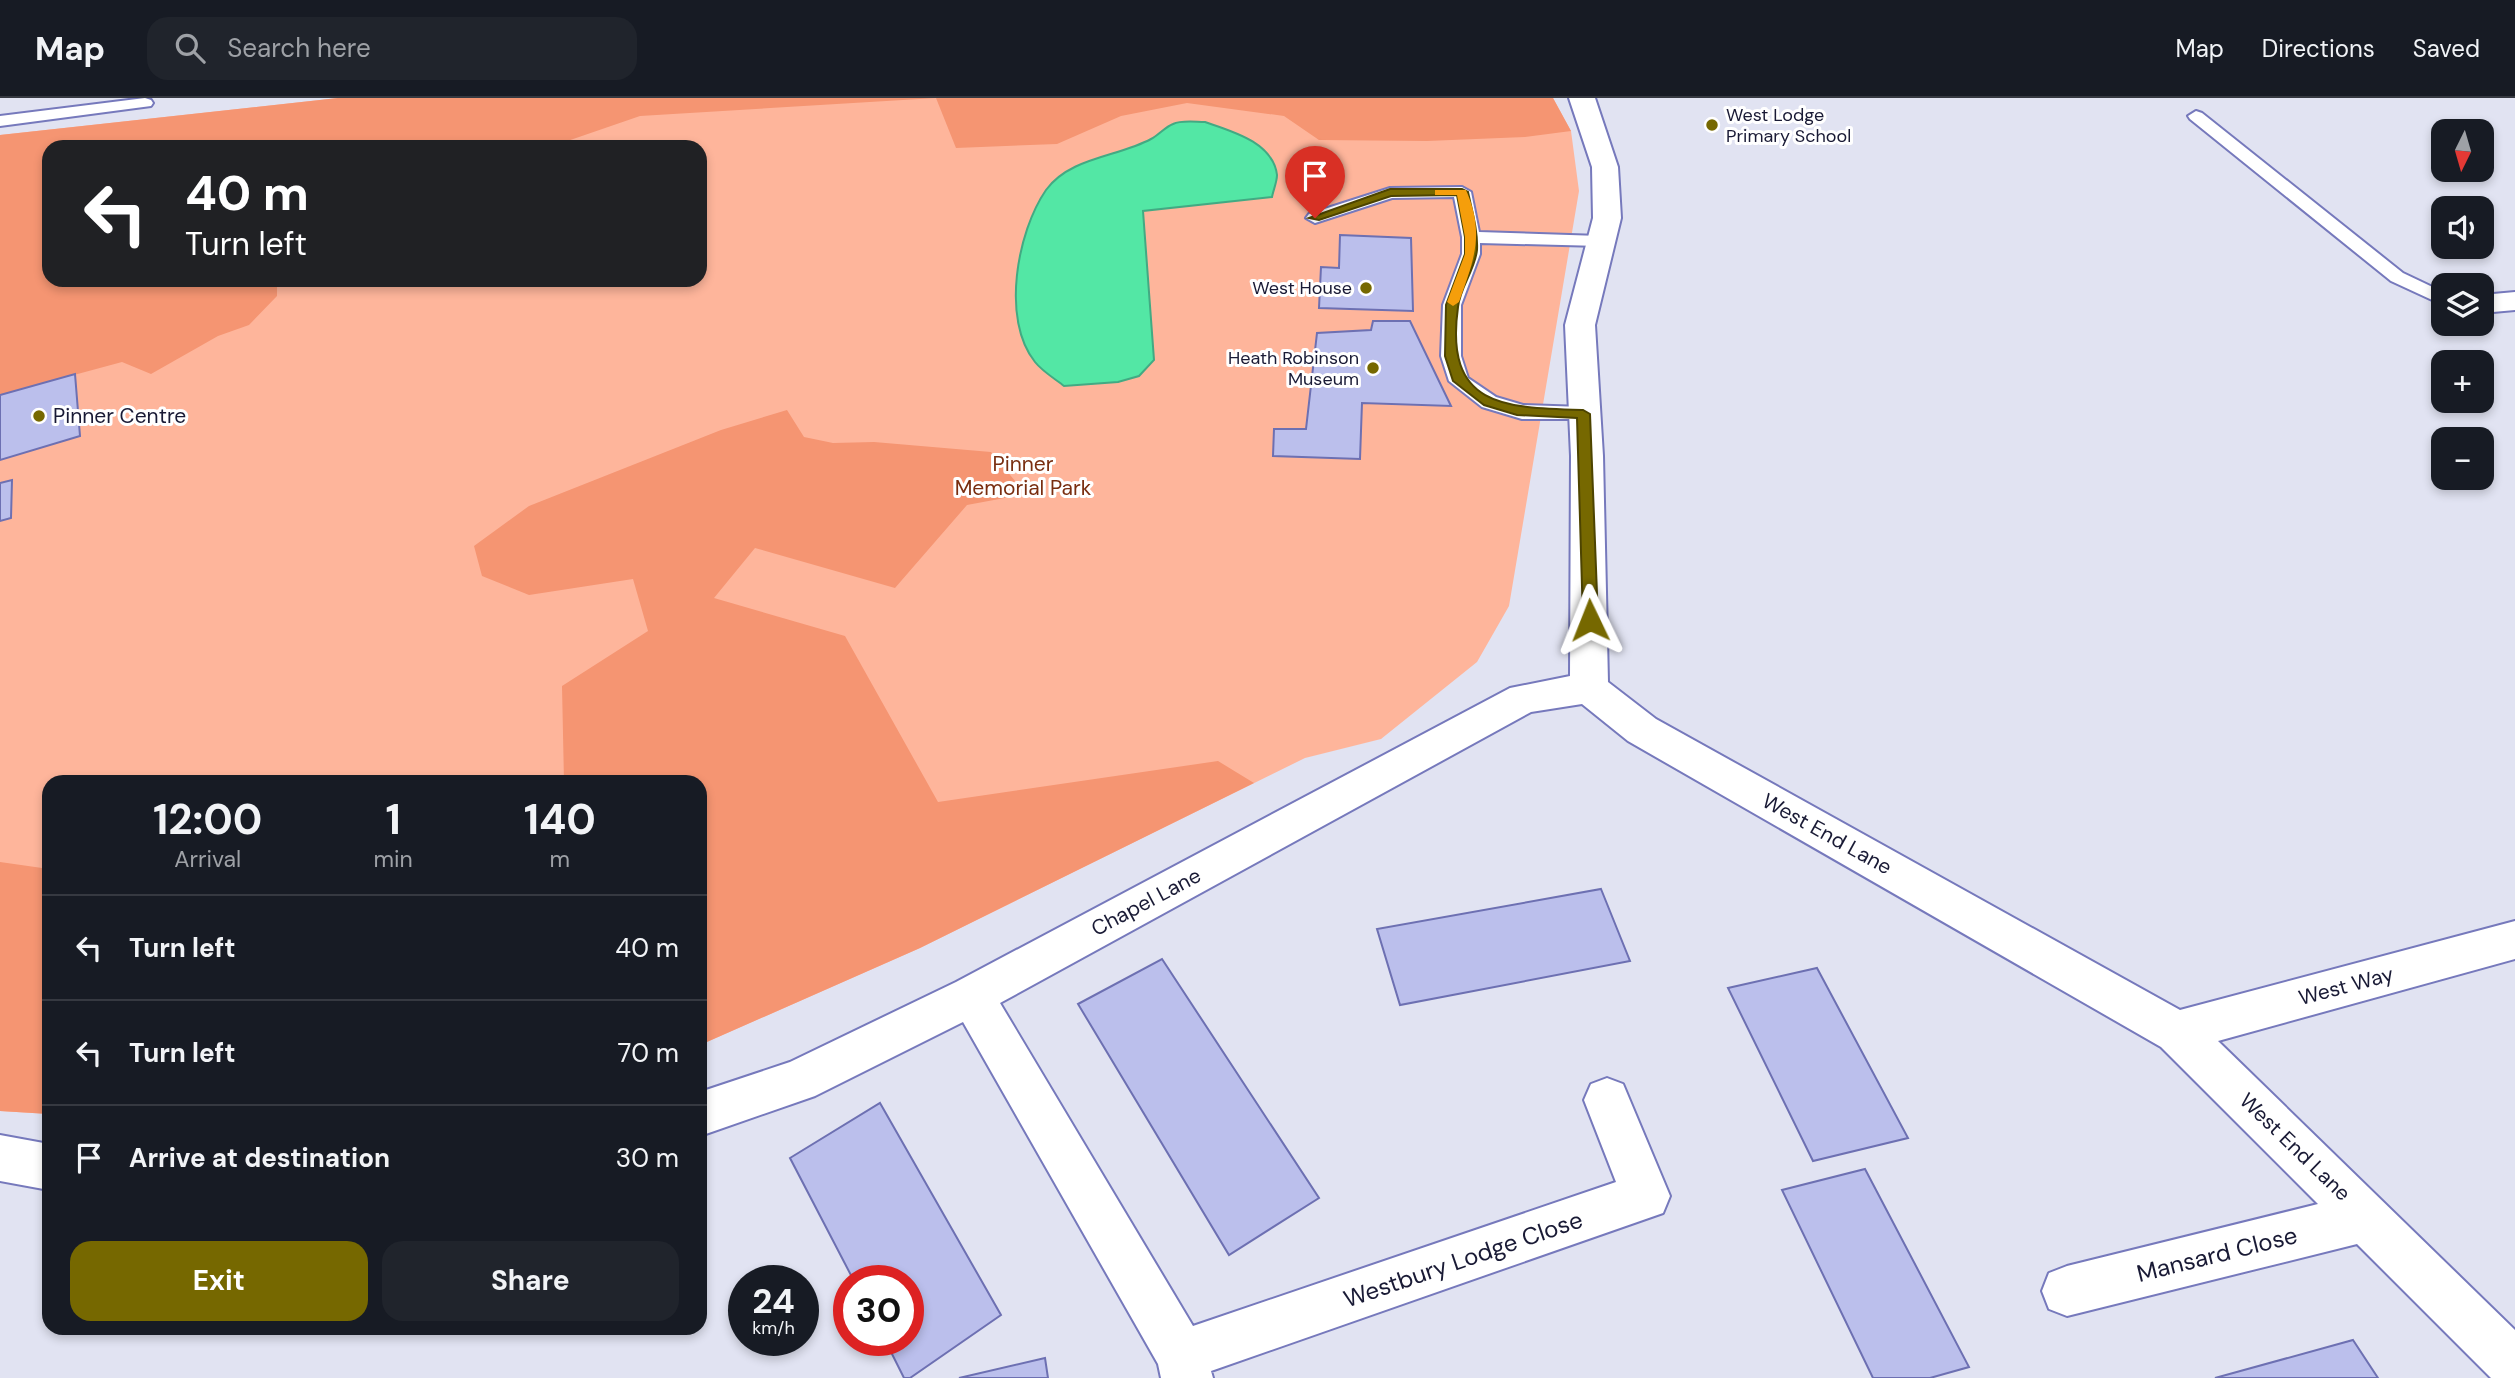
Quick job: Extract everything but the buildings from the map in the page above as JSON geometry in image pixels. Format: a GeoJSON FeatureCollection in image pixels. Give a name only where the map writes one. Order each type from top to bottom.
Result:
{"type":"FeatureCollection","features":[{"type":"Feature","properties":{"kind":"street"},"geometry":{"type":"LineString","coordinates":[[1582,98],[1605,167],[1607,218],[1580,325],[1587,456],[1589,688]]}},
{"type":"Feature","properties":{"kind":"street"},"geometry":{"type":"LineString","coordinates":[[2494,303],[2515,301]]}},
{"type":"Feature","properties":{"kind":"street","name":"Chapel Lane"},"geometry":{"type":"LineString","coordinates":[[707,1112],[799,1081],[972,996],[1523,698],[1589,688]]}},
{"type":"Feature","properties":{"kind":"street","name":"West End Lane"},"geometry":{"type":"LineString","coordinates":[[1589,688],[1642,730],[2177,1032],[2515,1366]]}},
{"type":"Feature","properties":{"kind":"street","name":"West Way"},"geometry":{"type":"LineString","coordinates":[[2177,1032],[2515,940]]}},
{"type":"Feature","properties":{"kind":"street","name":"Westbury Lodge Close"},"geometry":{"type":"LineString","coordinates":[[972,996],[1185,1367],[1646,1196],[1606,1100]]}},
{"type":"Feature","properties":{"kind":"street"},"geometry":{"type":"LineString","coordinates":[[0,1158],[42,1166]]}},
{"type":"Feature","properties":{"kind":"street","name":"Mansard Close"},"geometry":{"type":"LineString","coordinates":[[2067,1291],[2366,1217]]}},
{"type":"Feature","properties":{"kind":"lane"},"geometry":{"type":"LineString","coordinates":[[0,121],[145,103]]}},
{"type":"Feature","properties":{"kind":"lane"},"geometry":{"type":"LineString","coordinates":[[2196,116],[2397,277],[2431,293]]}},
{"type":"Feature","properties":{"kind":"lane"},"geometry":{"type":"LineString","coordinates":[[1315,218],[1390,192],[1462,192],[1471,237],[1471,254],[1452,305],[1451,356],[1460,381],[1489,402],[1522,412],[1583,414]]}},
{"type":"Feature","properties":{"kind":"lane"},"geometry":{"type":"LineString","coordinates":[[1471,237],[1600,241]]}},
{"type":"Feature","properties":{"kind":"green space","name":"Pinner Memorial Park"},"geometry":{"type":"Polygon","coordinates":[[[338,98],[1553,98],[1571,131],[1579,191],[1509,606],[1477,662],[1381,739],[1305,758],[920,948],[707,1042],[707,775],[42,775],[42,1114],[0,1111],[0,135],[338,98]]]}},
{"type":"Feature","properties":{"kind":"shaded area"},"geometry":{"type":"Polygon","coordinates":[[[338,98],[936,98],[640,116],[570,140],[42,140],[42,287],[277,287],[277,296],[249,325],[218,336],[151,374],[122,362],[0,395],[0,135],[338,98]]]}},
{"type":"Feature","properties":{"kind":"shaded area"},"geometry":{"type":"Polygon","coordinates":[[[936,98],[1553,98],[1571,131],[1525,137],[1427,141],[1319,140],[1284,116],[1187,103],[1121,116],[1057,144],[956,148],[936,98]]]}},
{"type":"Feature","properties":{"kind":"shaded area"},"geometry":{"type":"Polygon","coordinates":[[[1205,122],[1249,140],[1268,154],[1277,175],[1272,197],[1143,211],[1154,360],[1139,376],[1118,382],[1064,386],[1035,362],[1018,323],[1017,276],[1027,229],[1036,208],[1056,179],[1081,164],[1138,145],[1176,123],[1205,122]]]}},
{"type":"Feature","properties":{"kind":"shaded area"},"geometry":{"type":"Polygon","coordinates":[[[787,410],[804,437],[833,443],[874,442],[991,452],[1026,494],[967,505],[895,588],[755,548],[714,598],[845,636],[938,802],[1218,761],[1254,783],[920,948],[707,1042],[707,775],[564,775],[562,686],[648,631],[633,579],[529,595],[482,576],[474,546],[529,506],[721,430],[787,410]]]}},
{"type":"Feature","properties":{"kind":"shaded area"},"geometry":{"type":"Polygon","coordinates":[[[0,862],[42,868],[42,1114],[0,1111],[0,862]]]}},
{"type":"Feature","properties":{"kind":"slow traffic"},"geometry":{"type":"LineString","coordinates":[[1439,192],[1462,192],[1471,237],[1471,254],[1453,302]]}},
{"type":"Feature","properties":{"kind":"place","name":"West Lodge Primary School"},"geometry":{"type":"Point","coordinates":[1712,125]}},
{"type":"Feature","properties":{"kind":"place","name":"West House"},"geometry":{"type":"Point","coordinates":[1366,288]}},
{"type":"Feature","properties":{"kind":"place","name":"Heath Robinson Museum"},"geometry":{"type":"Point","coordinates":[1373,368]}},
{"type":"Feature","properties":{"kind":"place","name":"Pinner Centre"},"geometry":{"type":"Point","coordinates":[39,416]}},
{"type":"Feature","properties":{"kind":"route"},"geometry":{"type":"LineString","coordinates":[[1315,218],[1359,205],[1390,192],[1462,192],[1471,237],[1471,254],[1452,305],[1451,356],[1460,381],[1489,402],[1522,412],[1583,414],[1587,456],[1590,620]]}}]}
